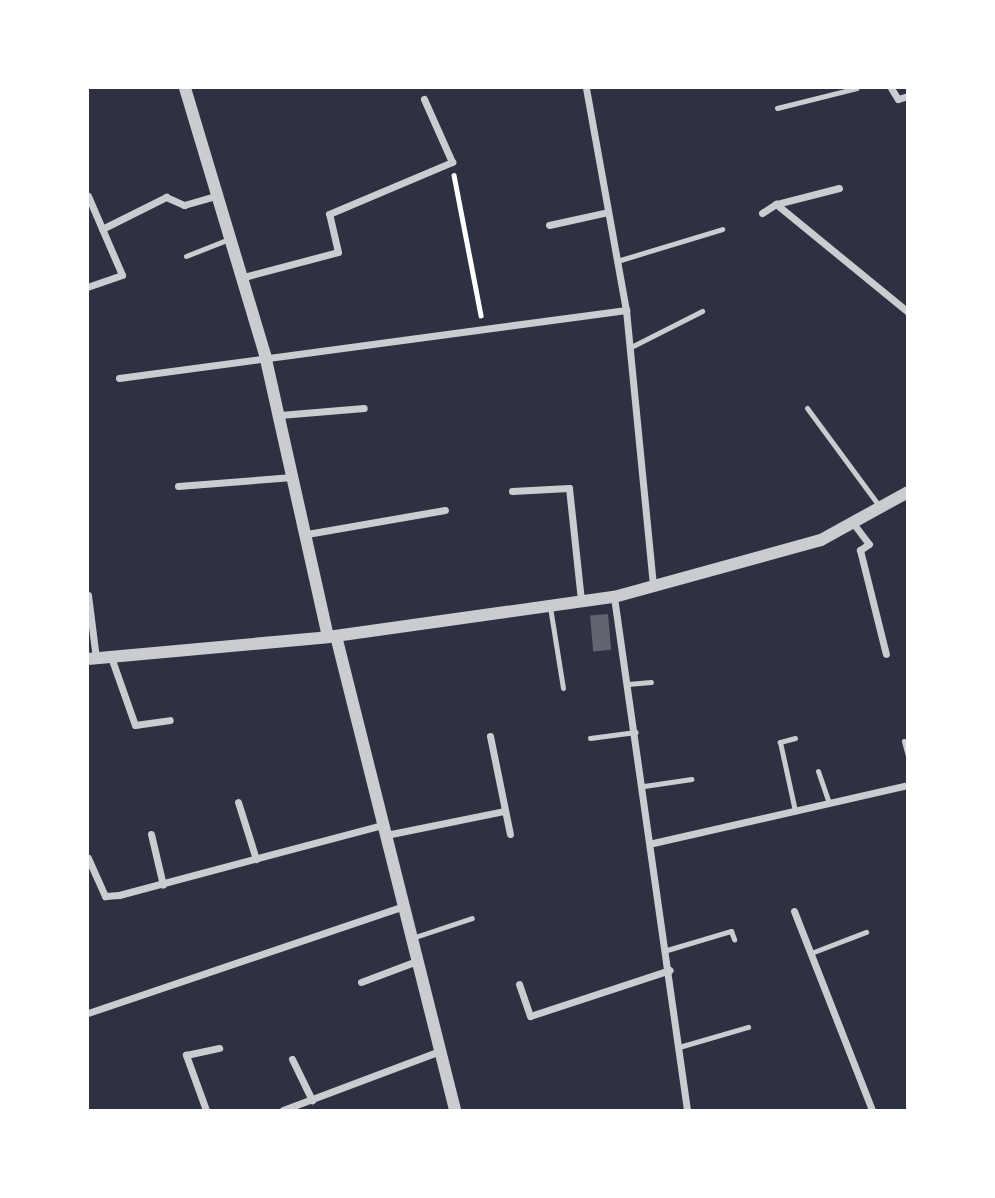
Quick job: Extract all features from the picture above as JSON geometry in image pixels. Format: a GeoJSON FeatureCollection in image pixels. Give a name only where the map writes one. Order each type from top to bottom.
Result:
{"type":"FeatureCollection","features":[{"type":"Feature","properties":{"kind":"street"},"geometry":{"type":"LineString","coordinates":[[188,88],[265,355],[332,637],[385,830],[455,1111]]}},
{"type":"Feature","properties":{"kind":"street"},"geometry":{"type":"LineString","coordinates":[[589,88],[626,310],[653,587]]}},
{"type":"Feature","properties":{"kind":"street"},"geometry":{"type":"LineString","coordinates":[[891,88],[898,99],[908,96]]}},
{"type":"Feature","properties":{"kind":"street"},"geometry":{"type":"LineString","coordinates":[[244,277],[338,253],[330,214],[452,162],[424,99]]}},
{"type":"Feature","properties":{"kind":"street"},"geometry":{"type":"LineString","coordinates":[[762,213],[776,204],[839,187]]}},
{"type":"Feature","properties":{"kind":"street"},"geometry":{"type":"LineString","coordinates":[[102,229],[166,197],[184,205],[219,194]]}},
{"type":"Feature","properties":{"kind":"street"},"geometry":{"type":"LineString","coordinates":[[88,196],[122,275],[88,288]]}},
{"type":"Feature","properties":{"kind":"street"},"geometry":{"type":"LineString","coordinates":[[776,204],[908,312]]}},
{"type":"Feature","properties":{"kind":"street"},"geometry":{"type":"LineString","coordinates":[[549,225],[608,212]]}},
{"type":"Feature","properties":{"kind":"street"},"geometry":{"type":"LineString","coordinates":[[119,378],[265,355],[626,310]]}},
{"type":"Feature","properties":{"kind":"street"},"geometry":{"type":"LineString","coordinates":[[280,415],[364,408]]}},
{"type":"Feature","properties":{"kind":"street"},"geometry":{"type":"LineString","coordinates":[[178,486],[295,477]]}},
{"type":"Feature","properties":{"kind":"street"},"geometry":{"type":"LineString","coordinates":[[512,491],[569,488],[581,600]]}},
{"type":"Feature","properties":{"kind":"street"},"geometry":{"type":"LineString","coordinates":[[88,595],[92,659],[332,637],[614,597],[821,540],[908,492]]}},
{"type":"Feature","properties":{"kind":"street"},"geometry":{"type":"LineString","coordinates":[[307,534],[445,510]]}},
{"type":"Feature","properties":{"kind":"street"},"geometry":{"type":"LineString","coordinates":[[853,523],[869,544],[860,550],[886,654]]}},
{"type":"Feature","properties":{"kind":"street"},"geometry":{"type":"LineString","coordinates":[[614,597],[653,843],[687,1111]]}},
{"type":"Feature","properties":{"kind":"street"},"geometry":{"type":"LineString","coordinates":[[111,656],[135,725],[170,720]]}},
{"type":"Feature","properties":{"kind":"street"},"geometry":{"type":"LineString","coordinates":[[490,736],[510,834]]}},
{"type":"Feature","properties":{"kind":"street"},"geometry":{"type":"LineString","coordinates":[[653,843],[908,785]]}},
{"type":"Feature","properties":{"kind":"street"},"geometry":{"type":"LineString","coordinates":[[238,803],[256,859]]}},
{"type":"Feature","properties":{"kind":"street"},"geometry":{"type":"LineString","coordinates":[[88,858],[105,896],[163,885],[256,859],[385,830],[504,811]]}},
{"type":"Feature","properties":{"kind":"street"},"geometry":{"type":"LineString","coordinates":[[151,834],[163,885]]}},
{"type":"Feature","properties":{"kind":"street"},"geometry":{"type":"LineString","coordinates":[[88,1013],[404,906]]}},
{"type":"Feature","properties":{"kind":"street"},"geometry":{"type":"LineString","coordinates":[[794,911],[872,1111]]}},
{"type":"Feature","properties":{"kind":"street"},"geometry":{"type":"LineString","coordinates":[[361,982],[417,961]]}},
{"type":"Feature","properties":{"kind":"street"},"geometry":{"type":"LineString","coordinates":[[519,984],[530,1016],[670,970]]}},
{"type":"Feature","properties":{"kind":"street"},"geometry":{"type":"LineString","coordinates":[[206,1111],[186,1055],[219,1048]]}},
{"type":"Feature","properties":{"kind":"street"},"geometry":{"type":"LineString","coordinates":[[283,1111],[440,1051]]}},
{"type":"Feature","properties":{"kind":"street"},"geometry":{"type":"LineString","coordinates":[[292,1059],[312,1100]]}},
{"type":"Feature","properties":{"kind":"lane"},"geometry":{"type":"LineString","coordinates":[[777,108],[857,88]]}},
{"type":"Feature","properties":{"kind":"lane"},"geometry":{"type":"LineString","coordinates":[[617,261],[722,229]]}},
{"type":"Feature","properties":{"kind":"lane"},"geometry":{"type":"LineString","coordinates":[[186,256],[232,237]]}},
{"type":"Feature","properties":{"kind":"lane"},"geometry":{"type":"LineString","coordinates":[[629,348],[702,311]]}},
{"type":"Feature","properties":{"kind":"lane"},"geometry":{"type":"LineString","coordinates":[[807,408],[880,507]]}},
{"type":"Feature","properties":{"kind":"lane"},"geometry":{"type":"LineString","coordinates":[[550,604],[563,688]]}},
{"type":"Feature","properties":{"kind":"lane"},"geometry":{"type":"LineString","coordinates":[[628,684],[650,682]]}},
{"type":"Feature","properties":{"kind":"lane"},"geometry":{"type":"LineString","coordinates":[[590,738],[636,732]]}},
{"type":"Feature","properties":{"kind":"lane"},"geometry":{"type":"LineString","coordinates":[[795,738],[780,742],[795,811]]}},
{"type":"Feature","properties":{"kind":"lane"},"geometry":{"type":"LineString","coordinates":[[904,741],[908,756]]}},
{"type":"Feature","properties":{"kind":"lane"},"geometry":{"type":"LineString","coordinates":[[818,771],[829,803]]}},
{"type":"Feature","properties":{"kind":"lane"},"geometry":{"type":"LineString","coordinates":[[644,786],[691,779]]}},
{"type":"Feature","properties":{"kind":"lane"},"geometry":{"type":"LineString","coordinates":[[412,938],[472,918]]}},
{"type":"Feature","properties":{"kind":"lane"},"geometry":{"type":"LineString","coordinates":[[667,950],[731,931],[734,939]]}},
{"type":"Feature","properties":{"kind":"lane"},"geometry":{"type":"LineString","coordinates":[[811,953],[866,932]]}},
{"type":"Feature","properties":{"kind":"lane"},"geometry":{"type":"LineString","coordinates":[[680,1047],[748,1027]]}},
{"type":"Feature","properties":{"kind":"path"},"geometry":{"type":"LineString","coordinates":[[452,162],[483,326]]}},
{"type":"Feature","properties":{"kind":"building"},"geometry":{"type":"Polygon","coordinates":[[[608,614],[611,650],[593,651],[590,616],[608,614]]]}}]}
